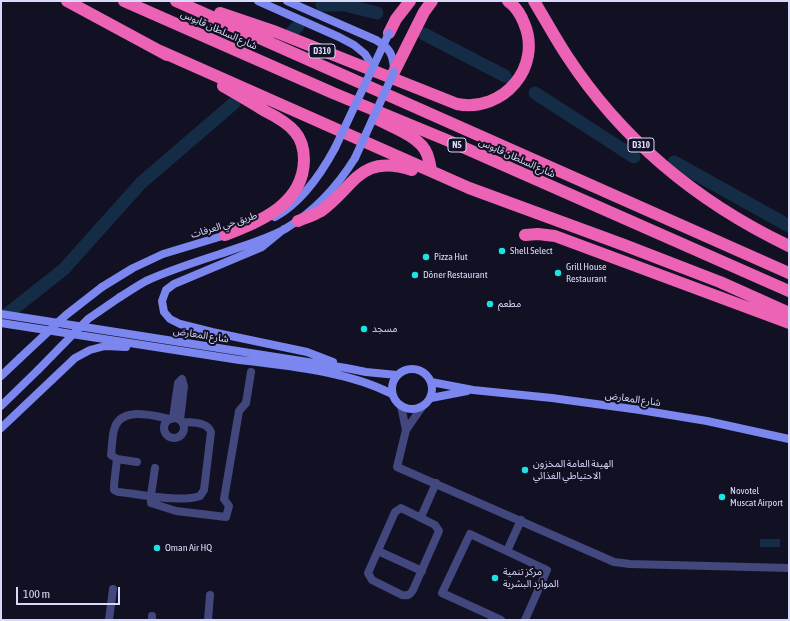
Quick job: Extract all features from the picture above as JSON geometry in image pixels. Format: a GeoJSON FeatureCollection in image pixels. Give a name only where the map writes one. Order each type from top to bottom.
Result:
{"type":"FeatureCollection","features":[{"type":"Feature","properties":{"kind":"highway"},"geometry":{"type":"LineString","coordinates":[[67,1],[160,51],[280,119],[295,132],[304,149],[304,167],[301,180],[294,194],[281,207],[263,219],[225,235]]}},
{"type":"Feature","properties":{"kind":"highway","name":"شارع السلطان قابوس"},"geometry":{"type":"LineString","coordinates":[[124,1],[333,93],[449,141],[789,291]]}},
{"type":"Feature","properties":{"kind":"highway","name":"شارع السلطان قابوس"},"geometry":{"type":"LineString","coordinates":[[176,1],[789,273]]}},
{"type":"Feature","properties":{"kind":"highway","name":"D310"},"geometry":{"type":"LineString","coordinates":[[187,1],[276,32],[457,104],[467,106],[487,103],[504,94],[518,79],[527,61],[528,45],[526,28],[517,10],[508,1]]}},
{"type":"Feature","properties":{"kind":"highway"},"geometry":{"type":"LineString","coordinates":[[389,33],[396,20],[410,1]]}},
{"type":"Feature","properties":{"kind":"highway"},"geometry":{"type":"LineString","coordinates":[[394,72],[424,12],[432,1]]}},
{"type":"Feature","properties":{"kind":"highway","name":"D310"},"geometry":{"type":"LineString","coordinates":[[534,1],[567,56],[589,87],[634,139],[661,164],[712,203],[757,231],[789,246]]}},
{"type":"Feature","properties":{"kind":"highway"},"geometry":{"type":"LineString","coordinates":[[160,51],[469,188]]}},
{"type":"Feature","properties":{"kind":"highway"},"geometry":{"type":"LineString","coordinates":[[333,93],[410,136],[418,142],[427,154],[431,170]]}},
{"type":"Feature","properties":{"kind":"highway"},"geometry":{"type":"LineString","coordinates":[[298,221],[320,212],[334,200],[353,179],[364,172],[376,166],[399,166],[469,188],[624,245],[720,282],[789,313]]}},
{"type":"Feature","properties":{"kind":"highway"},"geometry":{"type":"LineString","coordinates":[[525,234],[538,234],[562,238],[627,264],[789,323]]}},
{"type":"Feature","properties":{"kind":"main road"},"geometry":{"type":"LineString","coordinates":[[258,1],[354,45],[365,54],[373,67]]}},
{"type":"Feature","properties":{"kind":"main road"},"geometry":{"type":"LineString","coordinates":[[1,406],[88,320],[120,297],[144,282],[172,270],[260,240],[284,229],[298,221],[327,197],[337,184],[355,158],[363,142],[394,72],[394,59],[384,44],[287,1]]}},
{"type":"Feature","properties":{"kind":"main road","name":"طريق حي العرفات"},"geometry":{"type":"LineString","coordinates":[[1,376],[66,315],[102,287],[133,268],[163,254],[265,223],[285,210],[308,189],[318,177],[344,132],[389,33]]}},
{"type":"Feature","properties":{"kind":"main road"},"geometry":{"type":"LineString","coordinates":[[284,229],[262,247],[174,284],[166,290],[162,301],[164,312],[170,319],[180,324],[307,352],[346,368]]}},
{"type":"Feature","properties":{"kind":"main road","name":"شارع المعارض"},"geometry":{"type":"LineString","coordinates":[[1,314],[366,372],[397,375]]}},
{"type":"Feature","properties":{"kind":"main road","name":"شارع المعارض"},"geometry":{"type":"LineString","coordinates":[[1,323],[316,371],[361,380],[392,394]]}},
{"type":"Feature","properties":{"kind":"main road"},"geometry":{"type":"LineString","coordinates":[[1,428],[75,358],[90,350],[105,346],[157,347]]}},
{"type":"Feature","properties":{"kind":"main road"},"geometry":{"type":"LineString","coordinates":[[415,369],[425,374],[431,382],[432,387],[431,398],[428,402],[422,407],[411,410],[397,403],[392,394],[392,384],[397,375],[404,370],[415,369]]}},
{"type":"Feature","properties":{"kind":"main road","name":"شارع المعارض"},"geometry":{"type":"LineString","coordinates":[[431,382],[473,390],[552,398],[640,410],[707,421],[789,439]]}},
{"type":"Feature","properties":{"kind":"main road","name":"شارع المعارض"},"geometry":{"type":"LineString","coordinates":[[431,398],[473,390]]}},
{"type":"Feature","properties":{"kind":"street"},"geometry":{"type":"LineString","coordinates":[[155,468],[151,495],[152,503],[176,511],[226,517],[229,506],[224,499],[239,412],[246,403],[251,372]]}},
{"type":"Feature","properties":{"kind":"street"},"geometry":{"type":"LineString","coordinates":[[401,406],[406,430]]}},
{"type":"Feature","properties":{"kind":"street"},"geometry":{"type":"LineString","coordinates":[[422,407],[406,430],[397,466],[614,562],[630,564],[789,568]]}},
{"type":"Feature","properties":{"kind":"street"},"geometry":{"type":"LineString","coordinates":[[117,459],[114,490],[118,492],[194,498],[200,496],[204,490],[211,432],[210,427],[205,424],[133,413],[123,417],[114,429],[111,455],[117,459],[137,462]]}},
{"type":"Feature","properties":{"kind":"street"},"geometry":{"type":"LineString","coordinates":[[421,517],[436,483]]}},
{"type":"Feature","properties":{"kind":"street"},"geometry":{"type":"LineString","coordinates":[[398,509],[404,509],[421,517],[435,525],[439,531],[422,572],[410,594],[402,595],[369,577],[368,573],[378,551],[395,512],[398,509]]}},
{"type":"Feature","properties":{"kind":"street"},"geometry":{"type":"LineString","coordinates":[[507,551],[521,520]]}},
{"type":"Feature","properties":{"kind":"street"},"geometry":{"type":"LineString","coordinates":[[500,620],[442,593],[470,534],[547,570],[525,620]]}},
{"type":"Feature","properties":{"kind":"street"},"geometry":{"type":"LineString","coordinates":[[378,551],[422,572]]}},
{"type":"Feature","properties":{"kind":"street"},"geometry":{"type":"LineString","coordinates":[[109,620],[113,590]]}},
{"type":"Feature","properties":{"kind":"street"},"geometry":{"type":"LineString","coordinates":[[208,620],[210,595]]}},
{"type":"Feature","properties":{"kind":"water"},"geometry":{"type":"Polygon","coordinates":[[[760,539],[780,539],[780,547],[760,547],[760,539]]]}},
{"type":"Feature","properties":{"kind":"waterway"},"geometry":{"type":"LineString","coordinates":[[322,5],[345,5],[377,13]]}},
{"type":"Feature","properties":{"kind":"waterway"},"geometry":{"type":"LineString","coordinates":[[291,33],[298,26]]}},
{"type":"Feature","properties":{"kind":"waterway"},"geometry":{"type":"LineString","coordinates":[[424,34],[505,76]]}},
{"type":"Feature","properties":{"kind":"waterway"},"geometry":{"type":"LineString","coordinates":[[535,93],[634,157]]}},
{"type":"Feature","properties":{"kind":"waterway"},"geometry":{"type":"LineString","coordinates":[[1,319],[64,269],[141,183],[234,103]]}},
{"type":"Feature","properties":{"kind":"waterway"},"geometry":{"type":"LineString","coordinates":[[674,162],[789,226]]}},
{"type":"Feature","properties":{"kind":"place","name":"Shell Select"},"geometry":{"type":"Point","coordinates":[502,251]}},
{"type":"Feature","properties":{"kind":"place","name":"Pizza Hut"},"geometry":{"type":"Point","coordinates":[426,257]}},
{"type":"Feature","properties":{"kind":"place","name":"Grill House Restaurant"},"geometry":{"type":"Point","coordinates":[558,273]}},
{"type":"Feature","properties":{"kind":"place","name":"Döner Restaurant"},"geometry":{"type":"Point","coordinates":[415,275]}},
{"type":"Feature","properties":{"kind":"place","name":"مطعم"},"geometry":{"type":"Point","coordinates":[490,304]}},
{"type":"Feature","properties":{"kind":"place","name":"مسجد"},"geometry":{"type":"Point","coordinates":[364,329]}},
{"type":"Feature","properties":{"kind":"place","name":"الهيئة العامة المخزون الاحتياطي الغذائي"},"geometry":{"type":"Point","coordinates":[525,470]}},
{"type":"Feature","properties":{"kind":"place","name":"Novotel Muscat Airport"},"geometry":{"type":"Point","coordinates":[722,497]}},
{"type":"Feature","properties":{"kind":"place","name":"Oman Air HQ"},"geometry":{"type":"Point","coordinates":[157,548]}},
{"type":"Feature","properties":{"kind":"place","name":"مركز تنمية الموارد البشرية"},"geometry":{"type":"Point","coordinates":[495,578]}}]}
